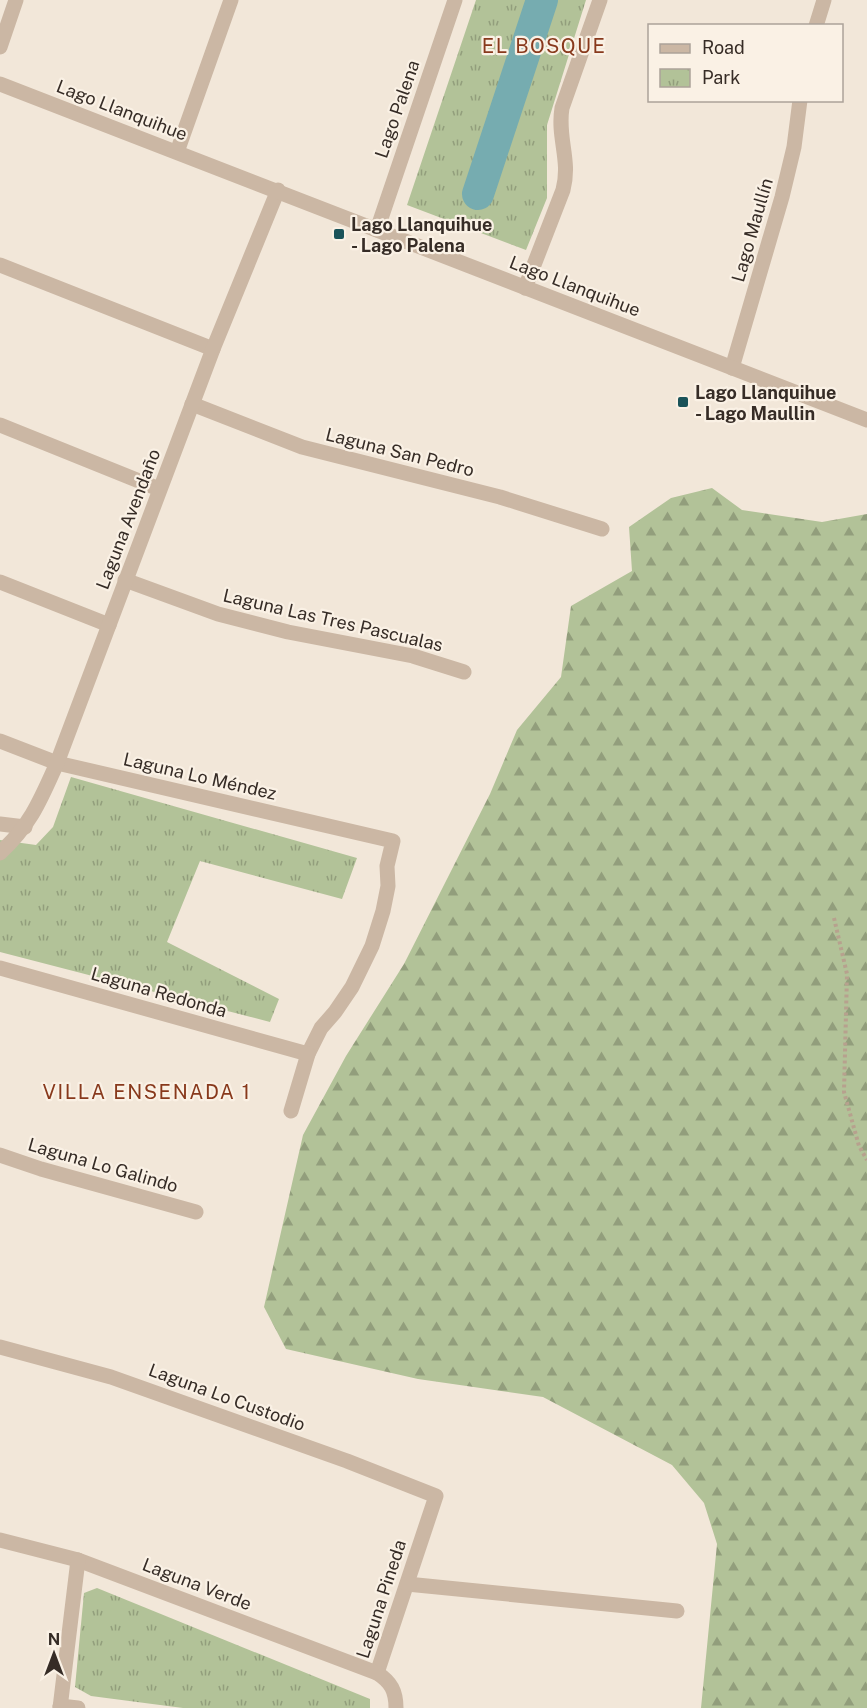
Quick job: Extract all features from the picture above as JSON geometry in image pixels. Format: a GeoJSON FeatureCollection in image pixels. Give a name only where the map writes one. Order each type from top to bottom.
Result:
{"type":"FeatureCollection","features":[{"type":"Feature","properties":{"kind":"street"},"geometry":{"type":"LineString","coordinates":[[0,47],[16,0]]}},
{"type":"Feature","properties":{"kind":"street"},"geometry":{"type":"LineString","coordinates":[[177,152],[231,0]]}},
{"type":"Feature","properties":{"kind":"street","name":"Lago Palena"},"geometry":{"type":"LineString","coordinates":[[377,230],[455,0]]}},
{"type":"Feature","properties":{"kind":"street"},"geometry":{"type":"LineString","coordinates":[[525,288],[565,182],[566,162],[560,122],[562,108],[600,0]]}},
{"type":"Feature","properties":{"kind":"street"},"geometry":{"type":"LineString","coordinates":[[817,24],[824,0]]}},
{"type":"Feature","properties":{"kind":"street","name":"Lago Llanquihue"},"geometry":{"type":"LineString","coordinates":[[0,84],[867,420]]}},
{"type":"Feature","properties":{"kind":"street","name":"Lago Maullín"},"geometry":{"type":"LineString","coordinates":[[732,368],[782,197],[794,147],[800,102]]}},
{"type":"Feature","properties":{"kind":"street","name":"Laguna Avendaño"},"geometry":{"type":"LineString","coordinates":[[0,853],[26,827],[35,813],[57,763],[159,489],[278,190]]}},
{"type":"Feature","properties":{"kind":"street"},"geometry":{"type":"LineString","coordinates":[[0,265],[213,349]]}},
{"type":"Feature","properties":{"kind":"street","name":"Laguna San Pedro"},"geometry":{"type":"LineString","coordinates":[[192,404],[302,447],[500,497],[602,529]]}},
{"type":"Feature","properties":{"kind":"street"},"geometry":{"type":"LineString","coordinates":[[0,425],[159,489]]}},
{"type":"Feature","properties":{"kind":"street","name":"Laguna Las Tres Pascualas"},"geometry":{"type":"LineString","coordinates":[[126,580],[227,616],[288,632],[413,656],[464,672]]}},
{"type":"Feature","properties":{"kind":"street"},"geometry":{"type":"LineString","coordinates":[[0,582],[109,625]]}},
{"type":"Feature","properties":{"kind":"street","name":"Laguna Lo Méndez"},"geometry":{"type":"LineString","coordinates":[[0,741],[57,763],[393,841],[387,866],[388,886],[372,946],[351,987],[335,1012],[321,1028],[308,1054]]}},
{"type":"Feature","properties":{"kind":"street"},"geometry":{"type":"LineString","coordinates":[[0,824],[26,827]]}},
{"type":"Feature","properties":{"kind":"street","name":"Laguna Redonda"},"geometry":{"type":"LineString","coordinates":[[0,968],[308,1054]]}},
{"type":"Feature","properties":{"kind":"street"},"geometry":{"type":"LineString","coordinates":[[291,1111],[308,1054]]}},
{"type":"Feature","properties":{"kind":"street","name":"Laguna Lo Galindo"},"geometry":{"type":"LineString","coordinates":[[0,1155],[52,1172],[196,1212]]}},
{"type":"Feature","properties":{"kind":"street","name":"Laguna Lo Custodio"},"geometry":{"type":"LineString","coordinates":[[0,1347],[111,1377],[347,1461],[436,1496]]}},
{"type":"Feature","properties":{"kind":"street","name":"Laguna Pineda"},"geometry":{"type":"LineString","coordinates":[[396,1708],[393,1687],[388,1680],[377,1673],[436,1496]]}},
{"type":"Feature","properties":{"kind":"street","name":"Laguna Verde"},"geometry":{"type":"LineString","coordinates":[[0,1540],[78,1560],[377,1673]]}},
{"type":"Feature","properties":{"kind":"street"},"geometry":{"type":"LineString","coordinates":[[78,1560],[60,1707],[78,1708]]}},
{"type":"Feature","properties":{"kind":"street"},"geometry":{"type":"LineString","coordinates":[[407,1584],[677,1611]]}},
{"type":"Feature","properties":{"kind":"path"},"geometry":{"type":"LineString","coordinates":[[834,918],[847,974],[844,1092],[859,1146],[867,1160]]}},
{"type":"Feature","properties":{"kind":"green space"},"geometry":{"type":"Polygon","coordinates":[[[476,0],[586,0],[547,125],[547,198],[526,250],[407,205],[476,0]]]}},
{"type":"Feature","properties":{"kind":"green space"},"geometry":{"type":"Polygon","coordinates":[[[712,488],[742,510],[822,522],[867,514],[867,1708],[701,1708],[717,1544],[704,1503],[672,1465],[543,1397],[418,1379],[286,1349],[264,1307],[303,1135],[346,1056],[404,964],[490,794],[517,730],[561,677],[571,606],[632,571],[629,527],[671,498],[712,488]]]}},
{"type":"Feature","properties":{"kind":"green space"},"geometry":{"type":"Polygon","coordinates":[[[71,777],[357,858],[342,899],[200,861],[167,942],[279,999],[270,1022],[0,952],[0,840],[36,845],[53,827],[71,777]]]}},
{"type":"Feature","properties":{"kind":"green space"},"geometry":{"type":"Polygon","coordinates":[[[97,1588],[370,1699],[370,1708],[183,1708],[91,1696],[75,1687],[84,1593],[97,1588]]]}},
{"type":"Feature","properties":{"kind":"waterway"},"geometry":{"type":"LineString","coordinates":[[478,194],[542,0]]}},
{"type":"Feature","properties":{"kind":"place","name":"Lago Llanquihue - Lago Palena"},"geometry":{"type":"Point","coordinates":[339,234]}},
{"type":"Feature","properties":{"kind":"place","name":"Lago Llanquihue - Lago Maullin"},"geometry":{"type":"Point","coordinates":[683,402]}},
{"type":"Feature","properties":{"kind":"district","name":"EL BOSQUE"},"geometry":{"type":"Point","coordinates":[544,46]}},
{"type":"Feature","properties":{"kind":"district","name":"VILLA ENSENADA 1"},"geometry":{"type":"Point","coordinates":[147,1092]}}]}
